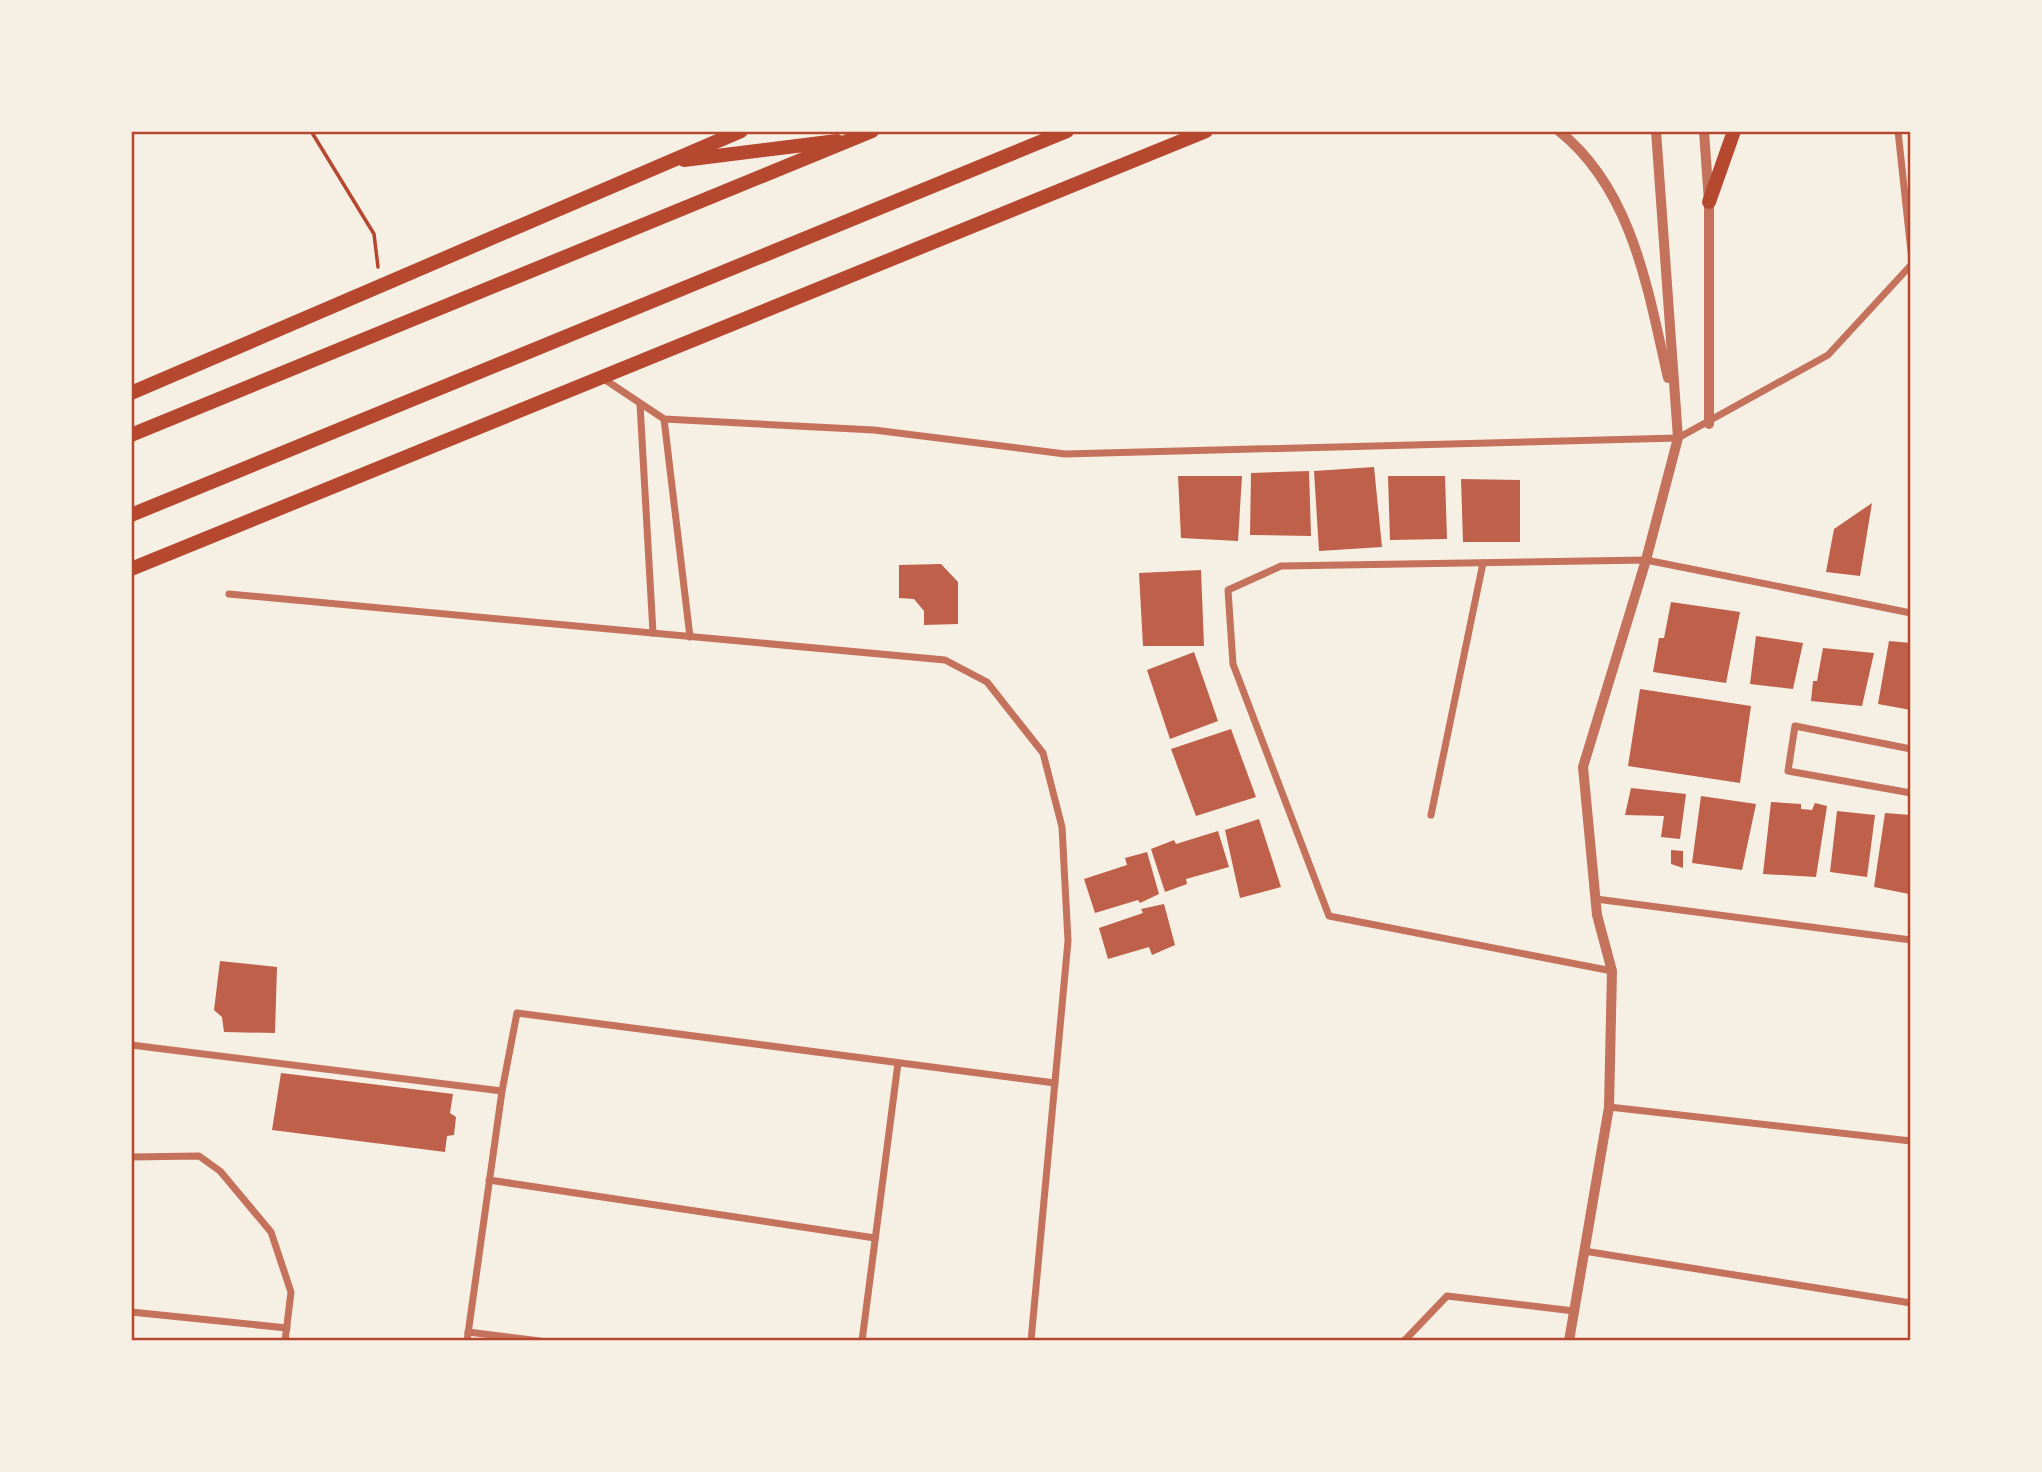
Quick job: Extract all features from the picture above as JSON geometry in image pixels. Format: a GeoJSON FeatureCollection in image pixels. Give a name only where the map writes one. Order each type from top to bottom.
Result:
{"type":"FeatureCollection","features":[{"type":"Feature","properties":{"kind":"highway"},"geometry":{"type":"LineString","coordinates":[[131,393],[741,131]]}},
{"type":"Feature","properties":{"kind":"highway"},"geometry":{"type":"LineString","coordinates":[[131,435],[872,131]]}},
{"type":"Feature","properties":{"kind":"highway"},"geometry":{"type":"LineString","coordinates":[[131,515],[1068,131]]}},
{"type":"Feature","properties":{"kind":"highway"},"geometry":{"type":"LineString","coordinates":[[131,569],[1206,131]]}},
{"type":"Feature","properties":{"kind":"highway"},"geometry":{"type":"LineString","coordinates":[[1709,202],[1734,131]]}},
{"type":"Feature","properties":{"kind":"highway"},"geometry":{"type":"LineString","coordinates":[[664,163],[856,138]]}},
{"type":"Feature","properties":{"kind":"street"},"geometry":{"type":"LineString","coordinates":[[1559,131],[1577,146],[1610,190],[1633,236],[1676,410]]}},
{"type":"Feature","properties":{"kind":"street"},"geometry":{"type":"LineString","coordinates":[[1569,1341],[1609,1107],[1612,971],[1597,915],[1583,767],[1646,559],[1678,438],[1656,131]]}},
{"type":"Feature","properties":{"kind":"street"},"geometry":{"type":"LineString","coordinates":[[1704,131],[1709,202],[1709,424]]}},
{"type":"Feature","properties":{"kind":"street"},"geometry":{"type":"LineString","coordinates":[[1898,131],[1911,251]]}},
{"type":"Feature","properties":{"kind":"street"},"geometry":{"type":"LineString","coordinates":[[600,377],[664,419],[874,430],[1065,454],[1678,438],[1709,424],[1828,355],[1911,265]]}},
{"type":"Feature","properties":{"kind":"street"},"geometry":{"type":"LineString","coordinates":[[640,404],[653,634]]}},
{"type":"Feature","properties":{"kind":"street"},"geometry":{"type":"LineString","coordinates":[[664,419],[690,636]]}},
{"type":"Feature","properties":{"kind":"street"},"geometry":{"type":"LineString","coordinates":[[1612,971],[1329,916],[1233,664],[1228,590],[1281,566],[1646,559],[1911,613]]}},
{"type":"Feature","properties":{"kind":"street"},"geometry":{"type":"LineString","coordinates":[[1431,816],[1483,562]]}},
{"type":"Feature","properties":{"kind":"street"},"geometry":{"type":"LineString","coordinates":[[229,594],[945,660],[987,682],[1043,752],[1062,827],[1068,941],[1031,1341]]}},
{"type":"Feature","properties":{"kind":"street"},"geometry":{"type":"LineString","coordinates":[[1911,749],[1795,726],[1788,771],[1911,793]]}},
{"type":"Feature","properties":{"kind":"street"},"geometry":{"type":"LineString","coordinates":[[1596,899],[1911,940]]}},
{"type":"Feature","properties":{"kind":"street"},"geometry":{"type":"LineString","coordinates":[[467,1341],[502,1091],[517,1013],[1055,1083]]}},
{"type":"Feature","properties":{"kind":"street"},"geometry":{"type":"LineString","coordinates":[[131,1045],[502,1091]]}},
{"type":"Feature","properties":{"kind":"street"},"geometry":{"type":"LineString","coordinates":[[862,1341],[898,1063]]}},
{"type":"Feature","properties":{"kind":"street"},"geometry":{"type":"LineString","coordinates":[[1609,1107],[1911,1141]]}},
{"type":"Feature","properties":{"kind":"street"},"geometry":{"type":"LineString","coordinates":[[131,1157],[199,1156],[220,1171],[271,1232],[291,1292],[285,1341]]}},
{"type":"Feature","properties":{"kind":"street"},"geometry":{"type":"LineString","coordinates":[[489,1180],[875,1238]]}},
{"type":"Feature","properties":{"kind":"street"},"geometry":{"type":"LineString","coordinates":[[1584,1251],[1911,1303]]}},
{"type":"Feature","properties":{"kind":"street"},"geometry":{"type":"LineString","coordinates":[[1404,1341],[1447,1296],[1574,1311]]}},
{"type":"Feature","properties":{"kind":"street"},"geometry":{"type":"LineString","coordinates":[[131,1312],[287,1328]]}},
{"type":"Feature","properties":{"kind":"street"},"geometry":{"type":"LineString","coordinates":[[468,1332],[540,1341]]}},
{"type":"Feature","properties":{"kind":"path"},"geometry":{"type":"LineString","coordinates":[[313,132],[374,234],[378,267]]}},
{"type":"Feature","properties":{"kind":"building"},"geometry":{"type":"Polygon","coordinates":[[[1374,467],[1382,547],[1319,551],[1314,471],[1374,467]]]}},
{"type":"Feature","properties":{"kind":"building"},"geometry":{"type":"Polygon","coordinates":[[[1309,471],[1311,536],[1250,535],[1251,473],[1309,471]]]}},
{"type":"Feature","properties":{"kind":"building"},"geometry":{"type":"Polygon","coordinates":[[[1178,476],[1242,476],[1238,541],[1181,538],[1178,476]]]}},
{"type":"Feature","properties":{"kind":"building"},"geometry":{"type":"Polygon","coordinates":[[[1388,476],[1445,476],[1447,539],[1390,540],[1388,476]]]}},
{"type":"Feature","properties":{"kind":"building"},"geometry":{"type":"Polygon","coordinates":[[[1461,479],[1520,480],[1520,542],[1463,542],[1461,479]]]}},
{"type":"Feature","properties":{"kind":"building"},"geometry":{"type":"Polygon","coordinates":[[[1872,503],[1860,576],[1826,572],[1834,529],[1872,503]]]}},
{"type":"Feature","properties":{"kind":"building"},"geometry":{"type":"Polygon","coordinates":[[[941,564],[958,582],[958,624],[924,625],[924,611],[914,599],[899,598],[899,565],[941,564]]]}},
{"type":"Feature","properties":{"kind":"building"},"geometry":{"type":"Polygon","coordinates":[[[1201,570],[1204,646],[1143,646],[1139,573],[1201,570]]]}},
{"type":"Feature","properties":{"kind":"building"},"geometry":{"type":"Polygon","coordinates":[[[1671,602],[1740,612],[1726,683],[1653,672],[1659,638],[1664,638],[1671,602]]]}},
{"type":"Feature","properties":{"kind":"building"},"geometry":{"type":"Polygon","coordinates":[[[1756,636],[1803,643],[1793,689],[1750,684],[1756,636]]]}},
{"type":"Feature","properties":{"kind":"building"},"geometry":{"type":"Polygon","coordinates":[[[1889,641],[1911,643],[1911,710],[1878,704],[1889,641]]]}},
{"type":"Feature","properties":{"kind":"building"},"geometry":{"type":"Polygon","coordinates":[[[1823,648],[1874,653],[1862,706],[1811,701],[1813,681],[1817,681],[1823,648]]]}},
{"type":"Feature","properties":{"kind":"building"},"geometry":{"type":"Polygon","coordinates":[[[1194,652],[1218,721],[1170,739],[1147,670],[1194,652]]]}},
{"type":"Feature","properties":{"kind":"building"},"geometry":{"type":"Polygon","coordinates":[[[1640,689],[1751,706],[1740,783],[1628,766],[1640,689]]]}},
{"type":"Feature","properties":{"kind":"building"},"geometry":{"type":"Polygon","coordinates":[[[1231,729],[1256,797],[1196,816],[1171,749],[1231,729]]]}},
{"type":"Feature","properties":{"kind":"building"},"geometry":{"type":"Polygon","coordinates":[[[1631,788],[1686,794],[1680,839],[1661,837],[1664,816],[1625,815],[1631,788]]]}},
{"type":"Feature","properties":{"kind":"building"},"geometry":{"type":"Polygon","coordinates":[[[1701,796],[1756,804],[1742,870],[1692,863],[1701,796]]]}},
{"type":"Feature","properties":{"kind":"building"},"geometry":{"type":"Polygon","coordinates":[[[1771,802],[1801,804],[1801,809],[1812,810],[1815,803],[1827,806],[1816,877],[1763,874],[1771,802]]]}},
{"type":"Feature","properties":{"kind":"building"},"geometry":{"type":"Polygon","coordinates":[[[1837,811],[1875,815],[1867,877],[1830,872],[1837,811]]]}},
{"type":"Feature","properties":{"kind":"building"},"geometry":{"type":"Polygon","coordinates":[[[1885,813],[1911,815],[1909,894],[1874,887],[1885,813]]]}},
{"type":"Feature","properties":{"kind":"building"},"geometry":{"type":"Polygon","coordinates":[[[1259,819],[1281,887],[1240,898],[1225,830],[1259,819]]]}},
{"type":"Feature","properties":{"kind":"building"},"geometry":{"type":"Polygon","coordinates":[[[1218,831],[1229,867],[1186,879],[1187,884],[1165,892],[1151,849],[1174,840],[1176,844],[1218,831]]]}},
{"type":"Feature","properties":{"kind":"building"},"geometry":{"type":"Polygon","coordinates":[[[1671,850],[1683,851],[1683,868],[1671,864],[1671,850]]]}},
{"type":"Feature","properties":{"kind":"building"},"geometry":{"type":"Polygon","coordinates":[[[1147,852],[1159,894],[1140,903],[1138,900],[1095,913],[1084,879],[1127,865],[1125,858],[1147,852]]]}},
{"type":"Feature","properties":{"kind":"building"},"geometry":{"type":"Polygon","coordinates":[[[1164,904],[1175,945],[1152,955],[1149,947],[1108,959],[1099,928],[1143,913],[1141,909],[1164,904]]]}},
{"type":"Feature","properties":{"kind":"building"},"geometry":{"type":"Polygon","coordinates":[[[220,961],[277,967],[275,1033],[224,1032],[222,1017],[214,1010],[220,961]]]}},
{"type":"Feature","properties":{"kind":"building"},"geometry":{"type":"Polygon","coordinates":[[[281,1073],[453,1094],[450,1113],[456,1117],[454,1135],[447,1136],[445,1152],[272,1130],[281,1073]]]}}]}
